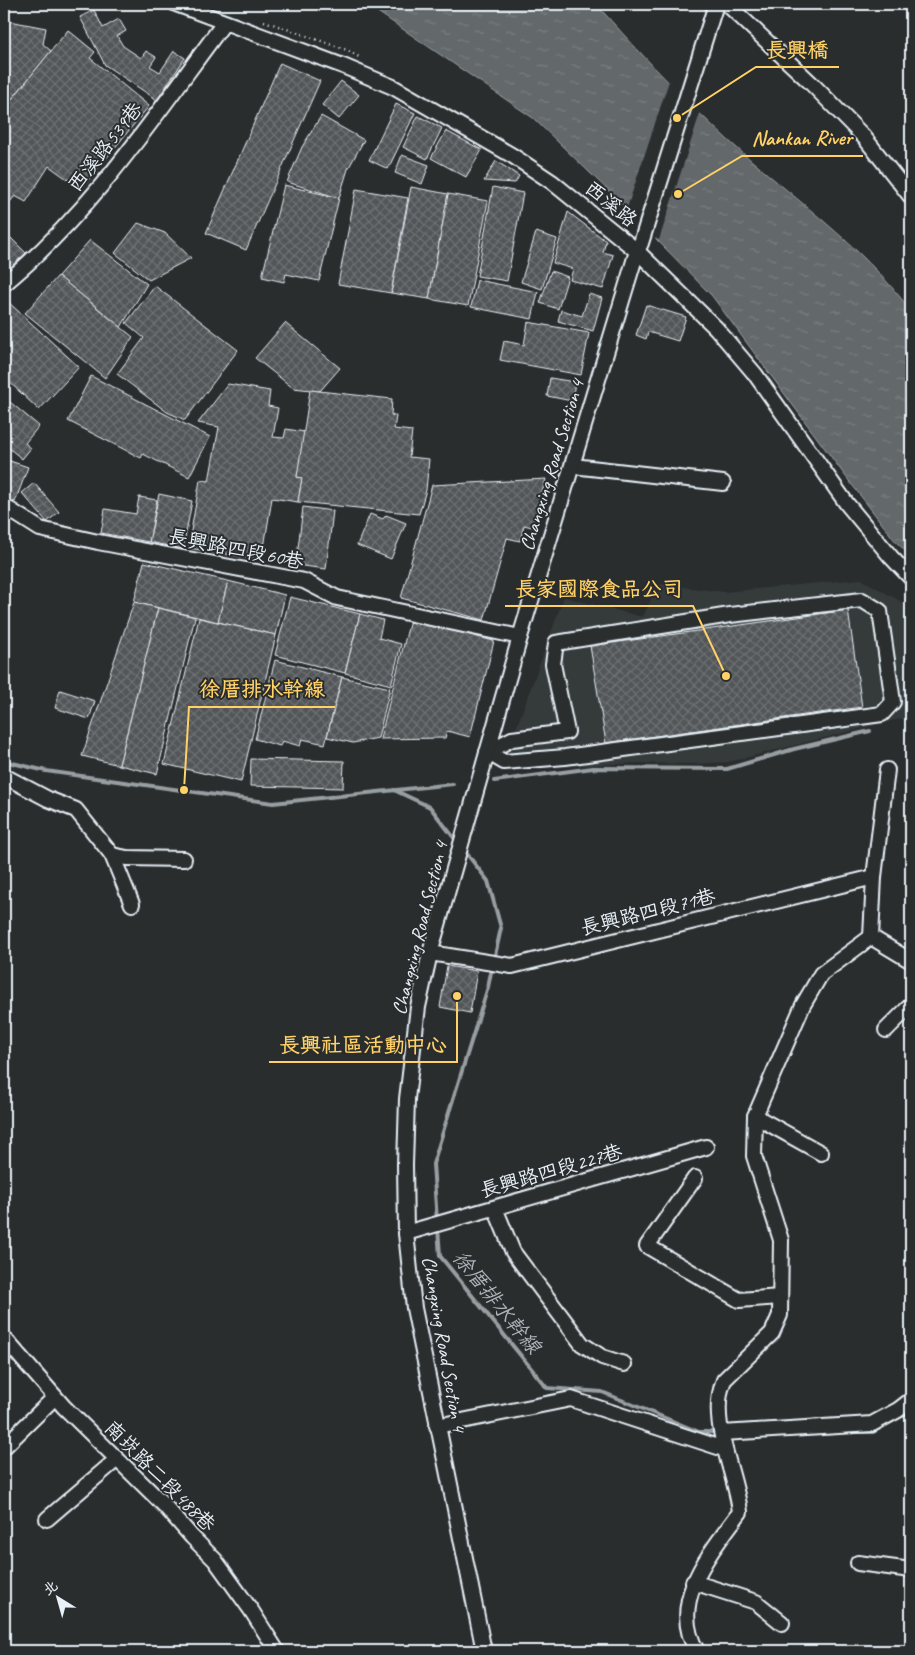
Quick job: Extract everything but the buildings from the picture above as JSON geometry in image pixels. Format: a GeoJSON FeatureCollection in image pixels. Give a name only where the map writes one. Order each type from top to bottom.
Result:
{"type":"FeatureCollection","features":[{"type":"Feature","properties":{"kind":"street","name":"西溪路"},"geometry":{"type":"LineString","coordinates":[[176,4],[394,87],[529,165],[637,251],[703,314],[755,374],[847,504],[911,578]]}},
{"type":"Feature","properties":{"kind":"street","name":"Changxing Road Section 4"},"geometry":{"type":"LineString","coordinates":[[484,1651],[414,1308],[406,1233],[405,1165],[407,1099],[418,1007],[430,953],[520,637],[637,251],[716,4]]}},
{"type":"Feature","properties":{"kind":"street"},"geometry":{"type":"LineString","coordinates":[[727,4],[864,137],[911,197]]}},
{"type":"Feature","properties":{"kind":"street","name":"西溪路539巷"},"geometry":{"type":"LineString","coordinates":[[4,284],[30,263],[100,190],[224,22]]}},
{"type":"Feature","properties":{"kind":"street"},"geometry":{"type":"LineString","coordinates":[[573,466],[723,483]]}},
{"type":"Feature","properties":{"kind":"street","name":"長興路四段60巷"},"geometry":{"type":"LineString","coordinates":[[4,508],[40,529],[98,542],[304,581],[338,598],[520,637]]}},
{"type":"Feature","properties":{"kind":"street"},"geometry":{"type":"LineString","coordinates":[[487,752],[504,762],[572,756],[882,714],[893,702],[880,611],[862,600],[730,614],[556,644],[554,664],[572,756]]}},
{"type":"Feature","properties":{"kind":"street"},"geometry":{"type":"LineString","coordinates":[[487,752],[512,740],[566,732]]}},
{"type":"Feature","properties":{"kind":"street"},"geometry":{"type":"LineString","coordinates":[[697,1651],[691,1641],[687,1615],[693,1582],[704,1562],[740,1512],[738,1496],[724,1449],[719,1407],[720,1389],[724,1380],[772,1333],[780,1315],[781,1240],[754,1156],[755,1116],[803,1005],[821,974],[871,936],[874,877],[887,770]]}},
{"type":"Feature","properties":{"kind":"street"},"geometry":{"type":"LineString","coordinates":[[4,776],[48,799],[76,810],[112,855],[132,904]]}},
{"type":"Feature","properties":{"kind":"street"},"geometry":{"type":"LineString","coordinates":[[112,855],[127,858],[184,859]]}},
{"type":"Feature","properties":{"kind":"street","name":"長興路四段71巷"},"geometry":{"type":"LineString","coordinates":[[430,953],[512,966],[874,877]]}},
{"type":"Feature","properties":{"kind":"street"},"geometry":{"type":"LineString","coordinates":[[871,936],[911,961]]}},
{"type":"Feature","properties":{"kind":"street"},"geometry":{"type":"LineString","coordinates":[[886,1030],[911,1005]]}},
{"type":"Feature","properties":{"kind":"street"},"geometry":{"type":"LineString","coordinates":[[755,1116],[821,1153]]}},
{"type":"Feature","properties":{"kind":"street","name":"長興路四段227巷"},"geometry":{"type":"LineString","coordinates":[[406,1233],[706,1147]]}},
{"type":"Feature","properties":{"kind":"street"},"geometry":{"type":"LineString","coordinates":[[695,1178],[646,1246],[739,1300],[780,1297]]}},
{"type":"Feature","properties":{"kind":"street"},"geometry":{"type":"LineString","coordinates":[[495,1208],[513,1252],[582,1344],[602,1357],[624,1364]]}},
{"type":"Feature","properties":{"kind":"street","name":"南崁路二段488巷"},"geometry":{"type":"LineString","coordinates":[[4,1338],[55,1397],[116,1460],[164,1505],[215,1560],[251,1610],[277,1651]]}},
{"type":"Feature","properties":{"kind":"street"},"geometry":{"type":"LineString","coordinates":[[4,1447],[55,1397]]}},
{"type":"Feature","properties":{"kind":"street"},"geometry":{"type":"LineString","coordinates":[[437,1426],[571,1398],[724,1449]]}},
{"type":"Feature","properties":{"kind":"street"},"geometry":{"type":"LineString","coordinates":[[722,1433],[872,1424],[898,1410],[911,1400]]}},
{"type":"Feature","properties":{"kind":"street"},"geometry":{"type":"LineString","coordinates":[[47,1519],[116,1460]]}},
{"type":"Feature","properties":{"kind":"street"},"geometry":{"type":"LineString","coordinates":[[858,1562],[911,1570]]}},
{"type":"Feature","properties":{"kind":"street"},"geometry":{"type":"LineString","coordinates":[[693,1582],[756,1602],[782,1623]]}},
{"type":"Feature","properties":{"kind":"shaded area"},"geometry":{"type":"Polygon","coordinates":[[[861,579],[902,602],[911,615],[911,718],[895,720],[728,762],[696,764],[637,763],[501,770],[564,597],[643,617],[658,584],[724,592],[861,579]]]}},
{"type":"Feature","properties":{"kind":"water"},"geometry":{"type":"Polygon","coordinates":[[[366,4],[596,4],[660,74],[711,124],[824,221],[870,264],[911,311],[911,556],[896,542],[843,473],[712,296],[616,198],[533,118],[366,4]]]}},
{"type":"Feature","properties":{"kind":"pier"},"geometry":{"type":"Polygon","coordinates":[[[670,78],[701,110],[659,240],[652,237],[626,211],[670,78]]]}},
{"type":"Feature","properties":{"kind":"waterway"},"geometry":{"type":"LineString","coordinates":[[494,781],[593,768],[727,769],[794,749],[870,731]]}},
{"type":"Feature","properties":{"kind":"waterway","name":"徐厝排水幹線"},"geometry":{"type":"LineString","coordinates":[[4,761],[46,771],[273,803],[453,784]]}},
{"type":"Feature","properties":{"kind":"waterway","name":"徐厝排水幹線"},"geometry":{"type":"LineString","coordinates":[[394,790],[430,807],[458,843]]}},
{"type":"Feature","properties":{"kind":"waterway","name":"徐厝排水幹線"},"geometry":{"type":"LineString","coordinates":[[464,850],[488,881],[501,928],[494,960]]}},
{"type":"Feature","properties":{"kind":"waterway","name":"徐厝排水幹線"},"geometry":{"type":"LineString","coordinates":[[437,1221],[433,1164],[488,987],[492,967]]}},
{"type":"Feature","properties":{"kind":"waterway","name":"徐厝排水幹線"},"geometry":{"type":"LineString","coordinates":[[438,1228],[440,1256],[547,1388],[602,1392],[699,1432],[719,1432]]}},
{"type":"Feature","properties":{"kind":"waterway","name":"徐厝排水幹線"},"geometry":{"type":"LineString","coordinates":[[848,1432],[873,1432],[911,1411]]}},
{"type":"Feature","properties":{"kind":"place","name":"長興橋"},"geometry":{"type":"Point","coordinates":[677,118]}},
{"type":"Feature","properties":{"kind":"place","name":"Nankan River"},"geometry":{"type":"Point","coordinates":[678,194]}},
{"type":"Feature","properties":{"kind":"place","name":"長家國際食品公司"},"geometry":{"type":"Point","coordinates":[726,676]}},
{"type":"Feature","properties":{"kind":"place","name":"徐厝排水幹線"},"geometry":{"type":"Point","coordinates":[184,790]}},
{"type":"Feature","properties":{"kind":"place","name":"長興社區活動中心"},"geometry":{"type":"Point","coordinates":[457,996]}}]}
